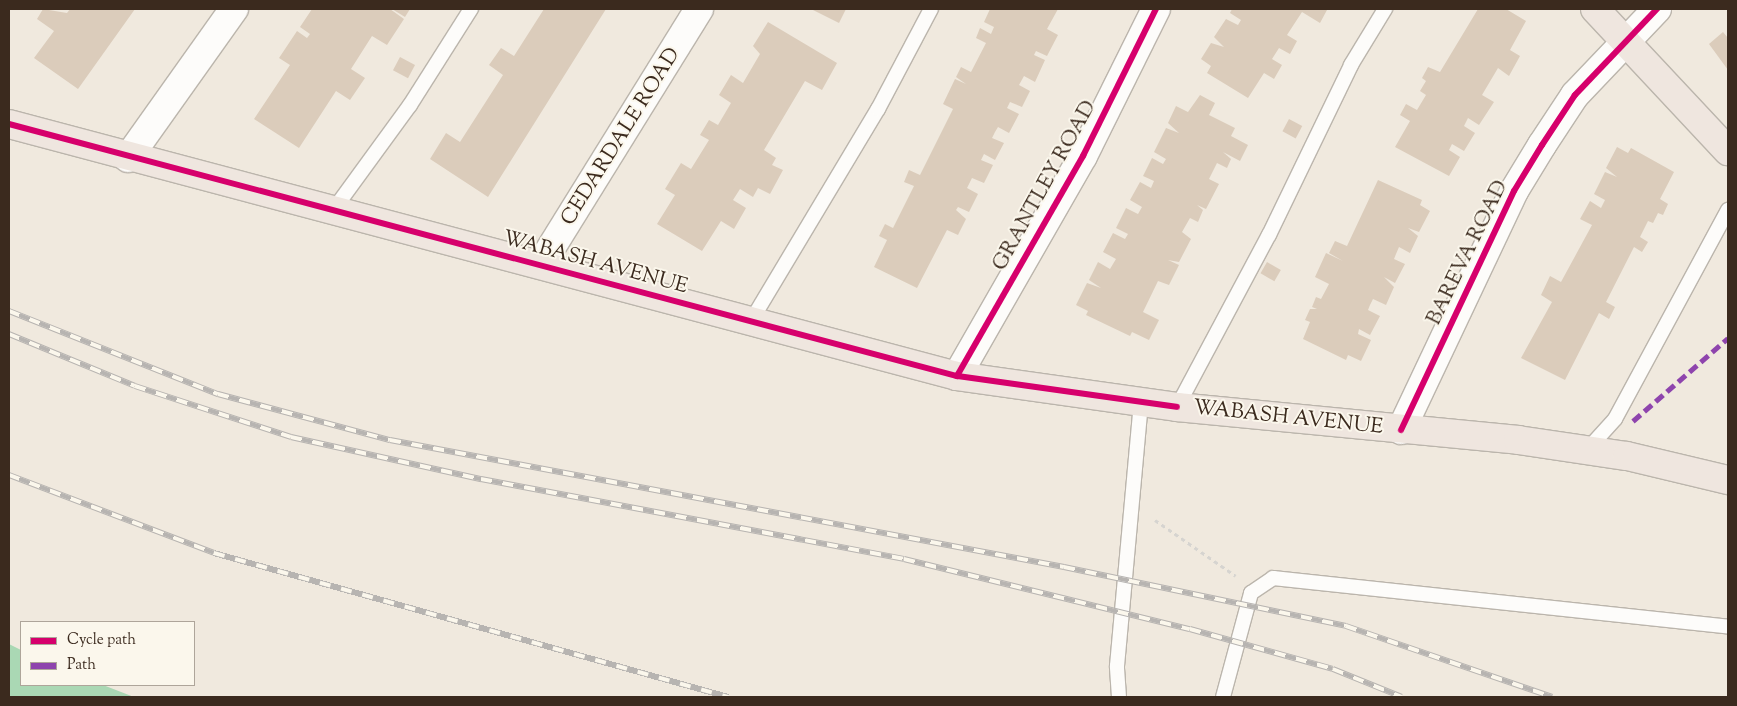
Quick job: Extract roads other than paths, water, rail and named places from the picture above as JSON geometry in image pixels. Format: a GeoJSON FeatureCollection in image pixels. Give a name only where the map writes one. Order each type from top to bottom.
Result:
{"type":"FeatureCollection","features":[{"type":"Feature","properties":{"kind":"main road"},"geometry":{"type":"LineString","coordinates":[[1595,9],[1728,151]]}},
{"type":"Feature","properties":{"kind":"main road","name":"WABASH AVENUE"},"geometry":{"type":"LineString","coordinates":[[9,124],[128,158],[332,212],[541,264],[958,376],[1177,408],[1587,450],[1728,480]]}},
{"type":"Feature","properties":{"kind":"street"},"geometry":{"type":"LineString","coordinates":[[128,158],[234,9]]}},
{"type":"Feature","properties":{"kind":"street","name":"CEDARDALE ROAD"},"geometry":{"type":"LineString","coordinates":[[541,264],[699,9]]}},
{"type":"Feature","properties":{"kind":"street","name":"GRANTLEY ROAD"},"geometry":{"type":"LineString","coordinates":[[958,376],[1083,156],[1156,9]]}},
{"type":"Feature","properties":{"kind":"street","name":"BAREVA ROAD"},"geometry":{"type":"LineString","coordinates":[[1401,430],[1514,191],[1576,95],[1625,40],[1656,9]]}},
{"type":"Feature","properties":{"kind":"lane"},"geometry":{"type":"LineString","coordinates":[[332,212],[410,104],[471,9]]}},
{"type":"Feature","properties":{"kind":"lane"},"geometry":{"type":"LineString","coordinates":[[751,321],[878,109],[931,9]]}},
{"type":"Feature","properties":{"kind":"lane"},"geometry":{"type":"LineString","coordinates":[[1177,408],[1269,235],[1351,65],[1385,9]]}},
{"type":"Feature","properties":{"kind":"lane"},"geometry":{"type":"LineString","coordinates":[[1587,450],[1615,419],[1728,210]]}},
{"type":"Feature","properties":{"kind":"lane"},"geometry":{"type":"LineString","coordinates":[[1120,697],[1117,666],[1141,403]]}},
{"type":"Feature","properties":{"kind":"lane"},"geometry":{"type":"LineString","coordinates":[[1223,697],[1255,589],[1273,578],[1288,576],[1728,627]]}},
{"type":"Feature","properties":{"kind":"railway"},"geometry":{"type":"LineString","coordinates":[[9,311],[218,394],[390,440],[1064,567],[1346,626],[1552,697]]}},
{"type":"Feature","properties":{"kind":"railway"},"geometry":{"type":"LineString","coordinates":[[9,334],[135,386],[291,437],[481,479],[904,559],[1190,629],[1333,669],[1402,697]]}},
{"type":"Feature","properties":{"kind":"railway"},"geometry":{"type":"LineString","coordinates":[[9,475],[214,553],[728,697]]}}]}
